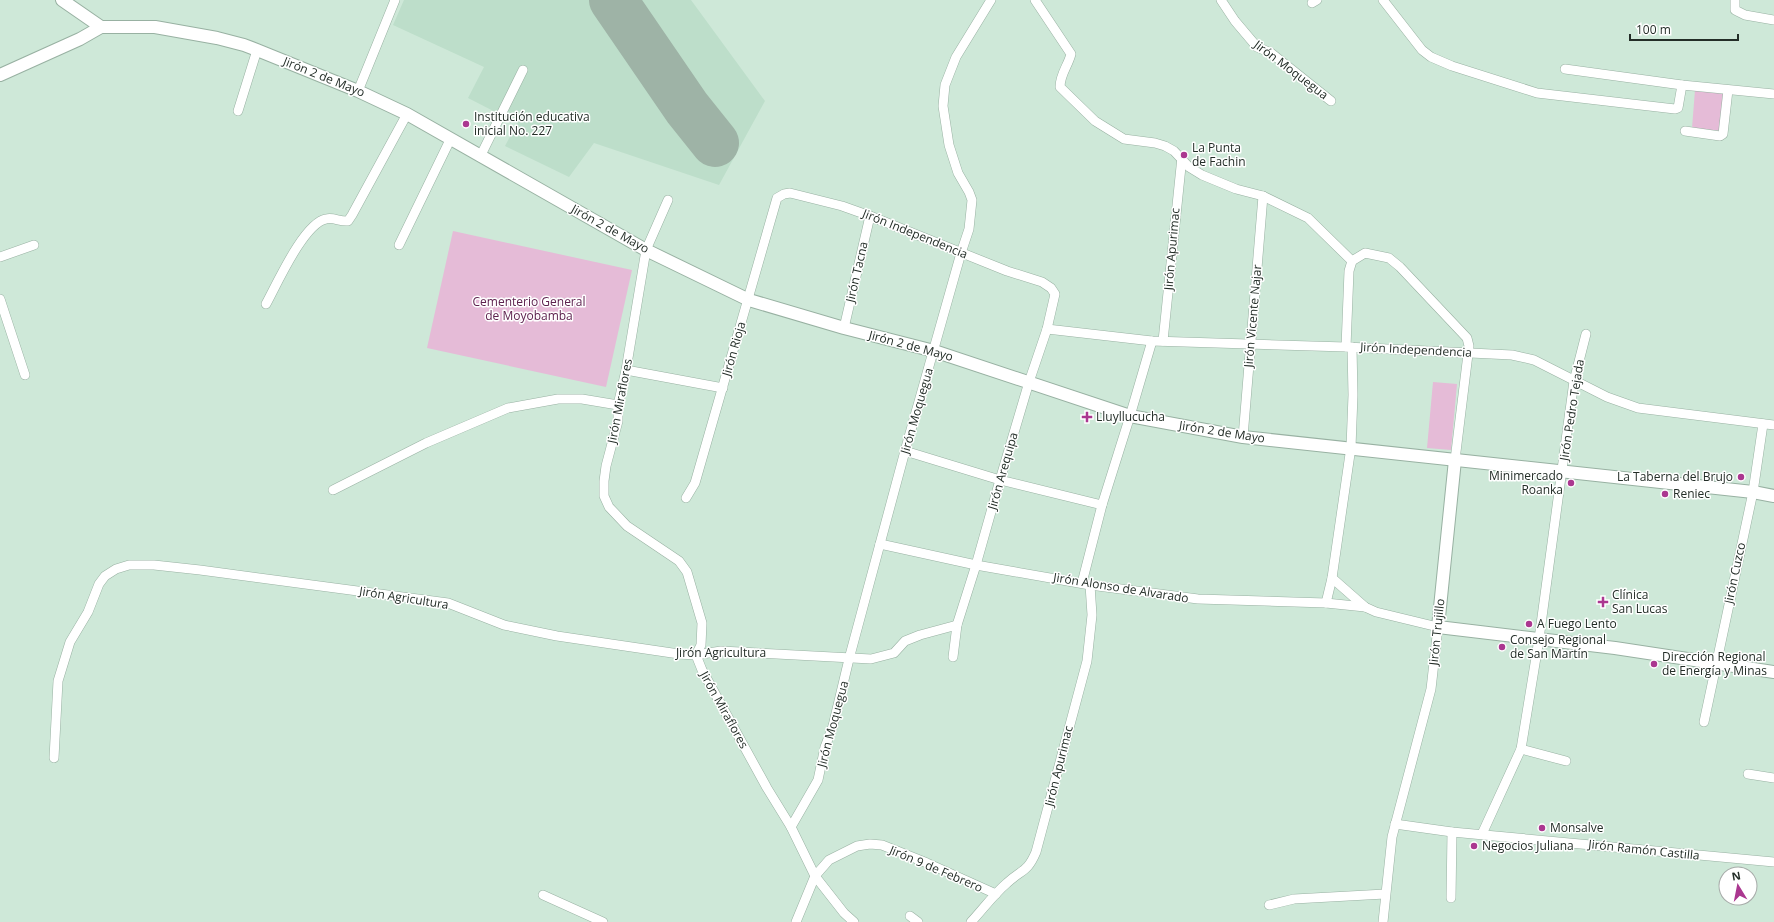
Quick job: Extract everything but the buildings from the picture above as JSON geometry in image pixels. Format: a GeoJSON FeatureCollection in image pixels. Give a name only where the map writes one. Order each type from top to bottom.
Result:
{"type":"FeatureCollection","features":[{"type":"Feature","properties":{"kind":"main road"},"geometry":{"type":"LineString","coordinates":[[0,75],[80,40],[101,27],[62,0]]}},
{"type":"Feature","properties":{"kind":"main road","name":"Jirón 2 de Mayo"},"geometry":{"type":"LineString","coordinates":[[101,27],[155,27],[216,38],[244,45],[358,90],[407,114],[450,140],[646,250],[749,300],[844,328],[934,351],[1130,416],[1243,437],[1563,470],[1753,492],[1774,496]]}},
{"type":"Feature","properties":{"kind":"main road","name":"Jirón Trujillo"},"geometry":{"type":"LineString","coordinates":[[1438,627],[1455,460]]}},
{"type":"Feature","properties":{"kind":"main road","name":"Jirón Alonso de Alvarado"},"geometry":{"type":"LineString","coordinates":[[1438,627],[1539,638],[1716,662],[1774,672]]}},
{"type":"Feature","properties":{"kind":"street"},"geometry":{"type":"LineString","coordinates":[[358,90],[395,0]]}},
{"type":"Feature","properties":{"kind":"street","name":"Jirón Moquegua"},"geometry":{"type":"LineString","coordinates":[[792,827],[818,780],[825,747],[833,726],[849,658],[905,452],[969,229],[972,200],[958,174],[949,145],[943,106],[945,85],[956,57],[991,0]]}},
{"type":"Feature","properties":{"kind":"street"},"geometry":{"type":"LineString","coordinates":[[1035,0],[1071,54],[1070,60],[1060,79],[1060,87],[1095,120],[1124,139],[1155,143],[1174,150],[1189,167],[1202,175],[1236,189],[1263,196],[1308,218],[1352,261],[1349,271],[1349,347],[1353,395],[1351,447],[1332,578],[1326,603]]}},
{"type":"Feature","properties":{"kind":"street","name":"Jirón Moquegua"},"geometry":{"type":"LineString","coordinates":[[1221,0],[1235,21],[1257,46],[1271,53],[1331,101]]}},
{"type":"Feature","properties":{"kind":"street"},"geometry":{"type":"LineString","coordinates":[[1383,0],[1412,39],[1431,57],[1452,66],[1538,93],[1675,109],[1678,108],[1680,104],[1682,85]]}},
{"type":"Feature","properties":{"kind":"street"},"geometry":{"type":"LineString","coordinates":[[1735,0],[1735,10],[1745,15],[1774,20]]}},
{"type":"Feature","properties":{"kind":"street"},"geometry":{"type":"LineString","coordinates":[[238,111],[257,50]]}},
{"type":"Feature","properties":{"kind":"street"},"geometry":{"type":"LineString","coordinates":[[1565,69],[1682,85],[1774,94]]}},
{"type":"Feature","properties":{"kind":"street"},"geometry":{"type":"LineString","coordinates":[[480,157],[523,70]]}},
{"type":"Feature","properties":{"kind":"street"},"geometry":{"type":"LineString","coordinates":[[1684,131],[1720,136],[1723,134],[1728,90]]}},
{"type":"Feature","properties":{"kind":"street"},"geometry":{"type":"LineString","coordinates":[[266,304],[303,236],[318,222],[325,219],[348,221],[407,114]]}},
{"type":"Feature","properties":{"kind":"street"},"geometry":{"type":"LineString","coordinates":[[399,245],[450,140]]}},
{"type":"Feature","properties":{"kind":"street","name":"Jirón Apurimac"},"geometry":{"type":"LineString","coordinates":[[1163,341],[1182,158]]}},
{"type":"Feature","properties":{"kind":"street","name":"Jirón Independencia"},"geometry":{"type":"LineString","coordinates":[[777,198],[784,194],[790,193],[842,206],[1007,271],[1042,282],[1051,288]]}},
{"type":"Feature","properties":{"kind":"street","name":"Jirón Vicente Najar"},"geometry":{"type":"LineString","coordinates":[[1243,437],[1263,196]]}},
{"type":"Feature","properties":{"kind":"street","name":"Jirón Rioja"},"geometry":{"type":"LineString","coordinates":[[686,498],[695,483],[749,300],[777,198]]}},
{"type":"Feature","properties":{"kind":"street","name":"Jirón Miraflores"},"geometry":{"type":"LineString","coordinates":[[668,200],[646,250],[626,370],[618,405],[618,421],[604,480],[604,496],[609,507],[627,526],[679,561],[688,572],[702,622],[701,645],[696,655],[702,670],[767,788],[792,827],[816,876],[844,913],[854,922]]}},
{"type":"Feature","properties":{"kind":"street","name":"Jirón Tacna"},"geometry":{"type":"LineString","coordinates":[[844,328],[870,216]]}},
{"type":"Feature","properties":{"kind":"street"},"geometry":{"type":"LineString","coordinates":[[0,256],[34,245]]}},
{"type":"Feature","properties":{"kind":"street","name":"Jirón Trujillo"},"geometry":{"type":"LineString","coordinates":[[1352,261],[1365,253],[1389,258],[1400,266],[1467,338],[1470,346],[1455,460]]}},
{"type":"Feature","properties":{"kind":"street","name":"Jirón Arequipa"},"geometry":{"type":"LineString","coordinates":[[953,657],[957,626],[1029,382],[1047,329],[1055,294],[1051,288]]}},
{"type":"Feature","properties":{"kind":"street"},"geometry":{"type":"LineString","coordinates":[[0,299],[25,374]]}},
{"type":"Feature","properties":{"kind":"street","name":"Jirón Independencia"},"geometry":{"type":"LineString","coordinates":[[1047,329],[1152,341],[1349,347],[1523,357],[1534,360],[1607,397],[1638,408],[1774,425]]}},
{"type":"Feature","properties":{"kind":"street","name":"Jirón Pedro Tejada"},"geometry":{"type":"LineString","coordinates":[[1482,834],[1521,750],[1539,638],[1574,381],[1586,334]]}},
{"type":"Feature","properties":{"kind":"street","name":"Jirón Apurimac"},"geometry":{"type":"LineString","coordinates":[[971,922],[1008,882],[1026,870],[1032,862],[1036,852],[1088,661],[1092,615],[1086,584],[1102,505],[1152,341]]}},
{"type":"Feature","properties":{"kind":"street"},"geometry":{"type":"LineString","coordinates":[[626,370],[723,388]]}},
{"type":"Feature","properties":{"kind":"street"},"geometry":{"type":"LineString","coordinates":[[333,490],[426,443],[508,408],[558,399],[582,400],[618,405]]}},
{"type":"Feature","properties":{"kind":"street","name":"Jirón Cuzco"},"geometry":{"type":"LineString","coordinates":[[1704,722],[1753,492],[1763,424]]}},
{"type":"Feature","properties":{"kind":"street"},"geometry":{"type":"LineString","coordinates":[[905,452],[1000,480],[1102,505]]}},
{"type":"Feature","properties":{"kind":"street","name":"Jirón Alonso de Alvarado"},"geometry":{"type":"LineString","coordinates":[[880,544],[976,565],[1086,584],[1198,599],[1326,603],[1365,607],[1394,618],[1438,627]]}},
{"type":"Feature","properties":{"kind":"street","name":"Jirón Agricultura"},"geometry":{"type":"LineString","coordinates":[[54,758],[58,681],[70,642],[88,612],[99,584],[105,576],[116,569],[129,565],[200,570],[448,603],[504,625],[549,635],[660,652],[696,655],[721,651],[804,654],[871,659],[894,653],[905,642],[920,635],[957,626]]}},
{"type":"Feature","properties":{"kind":"street","name":"Jirón Alonso de Alvarado"},"geometry":{"type":"LineString","coordinates":[[1332,578],[1365,607]]}},
{"type":"Feature","properties":{"kind":"street","name":"Jirón Trujillo"},"geometry":{"type":"LineString","coordinates":[[1383,922],[1392,838],[1431,689],[1438,627]]}},
{"type":"Feature","properties":{"kind":"street"},"geometry":{"type":"LineString","coordinates":[[1521,750],[1566,761]]}},
{"type":"Feature","properties":{"kind":"street"},"geometry":{"type":"LineString","coordinates":[[1748,774],[1774,778]]}},
{"type":"Feature","properties":{"kind":"street","name":"Jirón Ramón Castilla"},"geometry":{"type":"LineString","coordinates":[[1395,824],[1452,832],[1774,862]]}},
{"type":"Feature","properties":{"kind":"street"},"geometry":{"type":"LineString","coordinates":[[1451,898],[1452,832]]}},
{"type":"Feature","properties":{"kind":"street","name":"Jirón 9 de Febrero"},"geometry":{"type":"LineString","coordinates":[[796,922],[816,876],[829,860],[840,853],[857,846],[870,844],[882,846],[927,862],[996,894]]}},
{"type":"Feature","properties":{"kind":"street"},"geometry":{"type":"LineString","coordinates":[[1269,905],[1294,900],[1385,894]]}},
{"type":"Feature","properties":{"kind":"street"},"geometry":{"type":"LineString","coordinates":[[543,896],[602,922]]}},
{"type":"Feature","properties":{"kind":"street"},"geometry":{"type":"LineString","coordinates":[[910,916],[918,922]]}},
{"type":"Feature","properties":{"kind":"shaded area"},"geometry":{"type":"Polygon","coordinates":[[[404,0],[691,0],[765,101],[719,185],[594,143],[569,177],[505,146],[517,123],[468,98],[484,67],[393,25],[404,0]]]}},
{"type":"Feature","properties":{"kind":"green space"},"geometry":{"type":"Polygon","coordinates":[[[1695,90],[1725,93],[1721,131],[1692,128],[1695,90]]]}},
{"type":"Feature","properties":{"kind":"green space","name":"Cementerio General de Moyobamba"},"geometry":{"type":"Polygon","coordinates":[[[453,231],[632,270],[606,387],[427,348],[453,231]]]}},
{"type":"Feature","properties":{"kind":"green space"},"geometry":{"type":"Polygon","coordinates":[[[1433,382],[1457,384],[1451,450],[1427,448],[1433,382]]]}},
{"type":"Feature","properties":{"kind":"runway"},"geometry":{"type":"LineString","coordinates":[[613,0],[687,108],[715,143]]}},
{"type":"Feature","properties":{"kind":"place","name":"Institución educativa inicial No. 227"},"geometry":{"type":"Point","coordinates":[466,124]}},
{"type":"Feature","properties":{"kind":"place","name":"La Punta de Fachin"},"geometry":{"type":"Point","coordinates":[1184,155]}},
{"type":"Feature","properties":{"kind":"place","name":"Lluyllucucha"},"geometry":{"type":"Point","coordinates":[1087,417]}},
{"type":"Feature","properties":{"kind":"place","name":"La Taberna del Brujo"},"geometry":{"type":"Point","coordinates":[1741,477]}},
{"type":"Feature","properties":{"kind":"place","name":"Minimercado Roanka"},"geometry":{"type":"Point","coordinates":[1571,483]}},
{"type":"Feature","properties":{"kind":"place","name":"Reniec"},"geometry":{"type":"Point","coordinates":[1665,494]}},
{"type":"Feature","properties":{"kind":"place","name":"Clínica San Lucas"},"geometry":{"type":"Point","coordinates":[1603,602]}},
{"type":"Feature","properties":{"kind":"place","name":"A Fuego Lento"},"geometry":{"type":"Point","coordinates":[1529,624]}},
{"type":"Feature","properties":{"kind":"place","name":"Consejo Regional de San Martín"},"geometry":{"type":"Point","coordinates":[1502,647]}},
{"type":"Feature","properties":{"kind":"place","name":"Dirección Regional de Energía y Minas"},"geometry":{"type":"Point","coordinates":[1654,664]}},
{"type":"Feature","properties":{"kind":"place","name":"Monsalve"},"geometry":{"type":"Point","coordinates":[1542,828]}},
{"type":"Feature","properties":{"kind":"place","name":"Negocios Juliana"},"geometry":{"type":"Point","coordinates":[1474,846]}}]}
